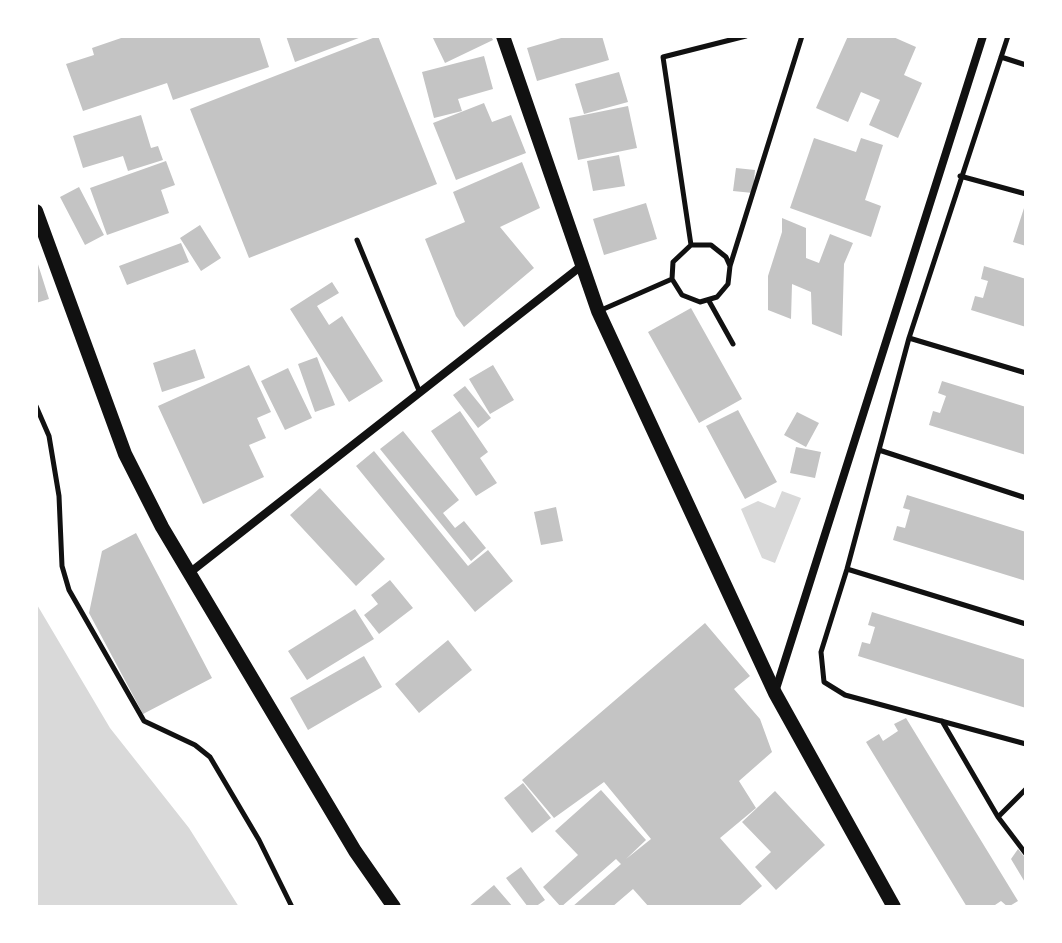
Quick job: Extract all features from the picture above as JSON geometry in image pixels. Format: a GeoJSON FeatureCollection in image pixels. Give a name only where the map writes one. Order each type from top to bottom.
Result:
{"type":"FeatureCollection","features":[{"type":"Feature","properties":{"kind":"main road"},"geometry":{"type":"LineString","coordinates":[[503,36],[580,267],[598,311],[775,693],[894,907]]}},
{"type":"Feature","properties":{"kind":"main road"},"geometry":{"type":"LineString","coordinates":[[36,211],[125,454],[187,575],[355,851],[394,907]]}},
{"type":"Feature","properties":{"kind":"street"},"geometry":{"type":"LineString","coordinates":[[775,693],[983,36]]}},
{"type":"Feature","properties":{"kind":"street"},"geometry":{"type":"LineString","coordinates":[[187,575],[580,267]]}},
{"type":"Feature","properties":{"kind":"lane"},"geometry":{"type":"LineString","coordinates":[[691,245],[663,57],[746,36]]}},
{"type":"Feature","properties":{"kind":"lane"},"geometry":{"type":"LineString","coordinates":[[730,266],[726,257],[711,245],[691,245],[673,262],[672,279],[682,295],[700,302],[709,301],[724,291],[802,36]]}},
{"type":"Feature","properties":{"kind":"lane"},"geometry":{"type":"LineString","coordinates":[[1008,36],[909,338],[847,569],[821,652],[824,682],[845,695],[1026,744]]}},
{"type":"Feature","properties":{"kind":"lane"},"geometry":{"type":"LineString","coordinates":[[1001,57],[1026,65]]}},
{"type":"Feature","properties":{"kind":"lane"},"geometry":{"type":"LineString","coordinates":[[960,176],[1026,194]]}},
{"type":"Feature","properties":{"kind":"lane"},"geometry":{"type":"LineString","coordinates":[[357,240],[420,394]]}},
{"type":"Feature","properties":{"kind":"lane"},"geometry":{"type":"LineString","coordinates":[[598,311],[672,279]]}},
{"type":"Feature","properties":{"kind":"lane"},"geometry":{"type":"LineString","coordinates":[[709,301],[733,344]]}},
{"type":"Feature","properties":{"kind":"lane"},"geometry":{"type":"LineString","coordinates":[[909,338],[1026,373]]}},
{"type":"Feature","properties":{"kind":"lane"},"geometry":{"type":"LineString","coordinates":[[879,450],[1026,498]]}},
{"type":"Feature","properties":{"kind":"lane"},"geometry":{"type":"LineString","coordinates":[[847,569],[1026,624]]}},
{"type":"Feature","properties":{"kind":"lane"},"geometry":{"type":"LineString","coordinates":[[942,721],[998,817],[1026,854]]}},
{"type":"Feature","properties":{"kind":"lane"},"geometry":{"type":"LineString","coordinates":[[998,817],[1026,789]]}},
{"type":"Feature","properties":{"kind":"path"},"geometry":{"type":"LineString","coordinates":[[36,406],[49,436],[59,496],[62,566],[69,590],[144,721],[195,745],[210,757],[259,840],[292,907]]}},
{"type":"Feature","properties":{"kind":"shaded area"},"geometry":{"type":"Polygon","coordinates":[[[782,491],[801,498],[775,563],[762,558],[741,509],[758,501],[775,508],[782,491]]]}},
{"type":"Feature","properties":{"kind":"shaded area"},"geometry":{"type":"Polygon","coordinates":[[[36,603],[110,728],[189,828],[239,907],[36,907],[36,603]]]}},
{"type":"Feature","properties":{"kind":"building"},"geometry":{"type":"Polygon","coordinates":[[[127,36],[259,36],[269,67],[173,100],[167,83],[83,111],[66,64],[94,55],[92,48],[127,36]]]}},
{"type":"Feature","properties":{"kind":"building"},"geometry":{"type":"Polygon","coordinates":[[[286,36],[364,36],[295,62],[286,36]]]}},
{"type":"Feature","properties":{"kind":"building"},"geometry":{"type":"Polygon","coordinates":[[[378,36],[437,184],[249,258],[190,109],[378,36]]]}},
{"type":"Feature","properties":{"kind":"building"},"geometry":{"type":"Polygon","coordinates":[[[432,36],[491,36],[493,40],[445,63],[432,36]]]}},
{"type":"Feature","properties":{"kind":"building"},"geometry":{"type":"Polygon","coordinates":[[[568,36],[602,36],[609,60],[537,81],[527,48],[568,36]]]}},
{"type":"Feature","properties":{"kind":"building"},"geometry":{"type":"Polygon","coordinates":[[[848,36],[891,36],[916,47],[904,75],[922,83],[898,138],[869,125],[880,100],[861,92],[848,122],[816,108],[848,36]]]}},
{"type":"Feature","properties":{"kind":"building"},"geometry":{"type":"Polygon","coordinates":[[[484,56],[493,89],[458,99],[462,111],[434,118],[422,72],[484,56]]]}},
{"type":"Feature","properties":{"kind":"building"},"geometry":{"type":"Polygon","coordinates":[[[619,72],[628,102],[584,114],[575,84],[619,72]]]}},
{"type":"Feature","properties":{"kind":"building"},"geometry":{"type":"Polygon","coordinates":[[[484,103],[492,122],[511,115],[526,153],[456,180],[433,123],[484,103]]]}},
{"type":"Feature","properties":{"kind":"building"},"geometry":{"type":"Polygon","coordinates":[[[628,106],[637,148],[578,160],[569,118],[628,106]]]}},
{"type":"Feature","properties":{"kind":"building"},"geometry":{"type":"Polygon","coordinates":[[[141,115],[151,148],[158,146],[163,160],[128,171],[123,156],[83,168],[73,136],[141,115]]]}},
{"type":"Feature","properties":{"kind":"building"},"geometry":{"type":"Polygon","coordinates":[[[814,138],[856,152],[861,138],[883,145],[865,200],[881,206],[871,237],[790,208],[814,138]]]}},
{"type":"Feature","properties":{"kind":"building"},"geometry":{"type":"Polygon","coordinates":[[[619,155],[625,186],[593,191],[587,161],[619,155]]]}},
{"type":"Feature","properties":{"kind":"building"},"geometry":{"type":"Polygon","coordinates":[[[166,161],[175,185],[161,190],[169,213],[107,235],[90,188],[166,161]]]}},
{"type":"Feature","properties":{"kind":"building"},"geometry":{"type":"Polygon","coordinates":[[[522,162],[540,208],[500,227],[534,268],[464,327],[456,316],[425,239],[465,222],[453,192],[522,162]]]}},
{"type":"Feature","properties":{"kind":"building"},"geometry":{"type":"Polygon","coordinates":[[[736,168],[755,170],[753,193],[733,191],[736,168]]]}},
{"type":"Feature","properties":{"kind":"building"},"geometry":{"type":"Polygon","coordinates":[[[79,187],[104,235],[85,245],[60,197],[79,187]]]}},
{"type":"Feature","properties":{"kind":"building"},"geometry":{"type":"Polygon","coordinates":[[[646,203],[657,239],[604,255],[593,219],[646,203]]]}},
{"type":"Feature","properties":{"kind":"building"},"geometry":{"type":"Polygon","coordinates":[[[1026,205],[1026,246],[1013,242],[1026,205]]]}},
{"type":"Feature","properties":{"kind":"building"},"geometry":{"type":"Polygon","coordinates":[[[782,218],[806,228],[806,258],[819,263],[830,234],[853,243],[844,264],[842,336],[812,324],[811,292],[792,284],[791,319],[768,310],[768,276],[782,232],[782,218]]]}},
{"type":"Feature","properties":{"kind":"building"},"geometry":{"type":"Polygon","coordinates":[[[200,225],[221,258],[201,271],[180,238],[200,225]]]}},
{"type":"Feature","properties":{"kind":"building"},"geometry":{"type":"Polygon","coordinates":[[[181,243],[189,262],[127,285],[119,266],[181,243]]]}},
{"type":"Feature","properties":{"kind":"building"},"geometry":{"type":"Polygon","coordinates":[[[36,258],[49,299],[36,303],[36,258]]]}},
{"type":"Feature","properties":{"kind":"building"},"geometry":{"type":"Polygon","coordinates":[[[984,266],[1026,279],[1026,327],[971,310],[975,296],[983,298],[988,281],[981,279],[984,266]]]}},
{"type":"Feature","properties":{"kind":"building"},"geometry":{"type":"Polygon","coordinates":[[[332,282],[339,293],[317,306],[329,325],[342,316],[383,381],[349,402],[290,309],[332,282]]]}},
{"type":"Feature","properties":{"kind":"building"},"geometry":{"type":"Polygon","coordinates":[[[691,308],[742,399],[699,423],[648,332],[691,308]]]}},
{"type":"Feature","properties":{"kind":"building"},"geometry":{"type":"Polygon","coordinates":[[[195,349],[205,378],[162,392],[153,363],[195,349]]]}},
{"type":"Feature","properties":{"kind":"building"},"geometry":{"type":"Polygon","coordinates":[[[317,357],[335,405],[315,412],[298,364],[317,357]]]}},
{"type":"Feature","properties":{"kind":"building"},"geometry":{"type":"Polygon","coordinates":[[[249,365],[271,412],[257,418],[266,438],[249,445],[264,477],[203,504],[158,406],[249,365]]]}},
{"type":"Feature","properties":{"kind":"building"},"geometry":{"type":"Polygon","coordinates":[[[493,365],[514,400],[490,414],[469,379],[493,365]]]}},
{"type":"Feature","properties":{"kind":"building"},"geometry":{"type":"Polygon","coordinates":[[[288,368],[312,418],[285,430],[261,381],[288,368]]]}},
{"type":"Feature","properties":{"kind":"building"},"geometry":{"type":"Polygon","coordinates":[[[942,381],[1026,407],[1026,455],[929,425],[933,411],[940,413],[946,396],[938,393],[942,381]]]}},
{"type":"Feature","properties":{"kind":"building"},"geometry":{"type":"Polygon","coordinates":[[[465,386],[491,418],[478,428],[453,395],[465,386]]]}},
{"type":"Feature","properties":{"kind":"building"},"geometry":{"type":"Polygon","coordinates":[[[738,410],[777,482],[745,499],[706,426],[738,410]]]}},
{"type":"Feature","properties":{"kind":"building"},"geometry":{"type":"Polygon","coordinates":[[[460,411],[488,452],[480,458],[497,483],[476,496],[431,431],[460,411]]]}},
{"type":"Feature","properties":{"kind":"building"},"geometry":{"type":"Polygon","coordinates":[[[797,412],[819,423],[806,447],[784,435],[797,412]]]}},
{"type":"Feature","properties":{"kind":"building"},"geometry":{"type":"Polygon","coordinates":[[[403,431],[459,500],[443,513],[455,528],[464,521],[486,548],[471,561],[380,449],[403,431]]]}},
{"type":"Feature","properties":{"kind":"building"},"geometry":{"type":"Polygon","coordinates":[[[796,447],[821,452],[815,478],[790,473],[796,447]]]}},
{"type":"Feature","properties":{"kind":"building"},"geometry":{"type":"Polygon","coordinates":[[[374,451],[468,566],[488,550],[513,581],[475,612],[356,466],[374,451]]]}},
{"type":"Feature","properties":{"kind":"building"},"geometry":{"type":"Polygon","coordinates":[[[320,488],[385,559],[356,586],[290,515],[320,488]]]}},
{"type":"Feature","properties":{"kind":"building"},"geometry":{"type":"Polygon","coordinates":[[[907,495],[1026,532],[1026,581],[893,540],[897,526],[905,528],[910,510],[903,508],[907,495]]]}},
{"type":"Feature","properties":{"kind":"building"},"geometry":{"type":"Polygon","coordinates":[[[556,507],[563,541],[541,545],[534,512],[556,507]]]}},
{"type":"Feature","properties":{"kind":"building"},"geometry":{"type":"Polygon","coordinates":[[[136,533],[212,678],[143,714],[89,613],[102,551],[136,533]]]}},
{"type":"Feature","properties":{"kind":"building"},"geometry":{"type":"Polygon","coordinates":[[[390,580],[413,608],[379,634],[364,615],[378,604],[371,595],[390,580]]]}},
{"type":"Feature","properties":{"kind":"building"},"geometry":{"type":"Polygon","coordinates":[[[355,609],[374,639],[307,680],[288,651],[355,609]]]}},
{"type":"Feature","properties":{"kind":"building"},"geometry":{"type":"Polygon","coordinates":[[[872,612],[1026,660],[1026,708],[858,656],[862,642],[870,644],[875,627],[868,625],[872,612]]]}},
{"type":"Feature","properties":{"kind":"building"},"geometry":{"type":"Polygon","coordinates":[[[705,623],[750,676],[734,689],[760,719],[772,752],[739,781],[756,808],[720,838],[762,886],[738,907],[649,907],[633,889],[612,907],[572,907],[621,864],[616,859],[561,907],[543,887],[578,855],[555,831],[601,790],[646,840],[626,859],[651,839],[604,782],[554,818],[522,780],[705,623]]]}},
{"type":"Feature","properties":{"kind":"building"},"geometry":{"type":"Polygon","coordinates":[[[448,640],[472,670],[419,713],[395,684],[448,640]]]}},
{"type":"Feature","properties":{"kind":"building"},"geometry":{"type":"Polygon","coordinates":[[[364,656],[382,687],[308,730],[290,698],[364,656]]]}},
{"type":"Feature","properties":{"kind":"building"},"geometry":{"type":"Polygon","coordinates":[[[906,718],[1018,901],[1008,907],[1001,901],[992,907],[967,907],[866,742],[879,734],[883,741],[898,731],[894,724],[906,718]]]}},
{"type":"Feature","properties":{"kind":"building"},"geometry":{"type":"Polygon","coordinates":[[[523,783],[551,818],[532,833],[504,798],[523,783]]]}},
{"type":"Feature","properties":{"kind":"building"},"geometry":{"type":"Polygon","coordinates":[[[775,791],[825,845],[776,890],[755,867],[771,852],[742,822],[775,791]]]}},
{"type":"Feature","properties":{"kind":"building"},"geometry":{"type":"Polygon","coordinates":[[[1018,849],[1026,859],[1026,884],[1011,859],[1018,849]]]}},
{"type":"Feature","properties":{"kind":"building"},"geometry":{"type":"Polygon","coordinates":[[[521,867],[545,900],[535,907],[528,907],[506,878],[521,867]]]}},
{"type":"Feature","properties":{"kind":"building"},"geometry":{"type":"Polygon","coordinates":[[[494,885],[513,907],[468,907],[494,885]]]}}]}
